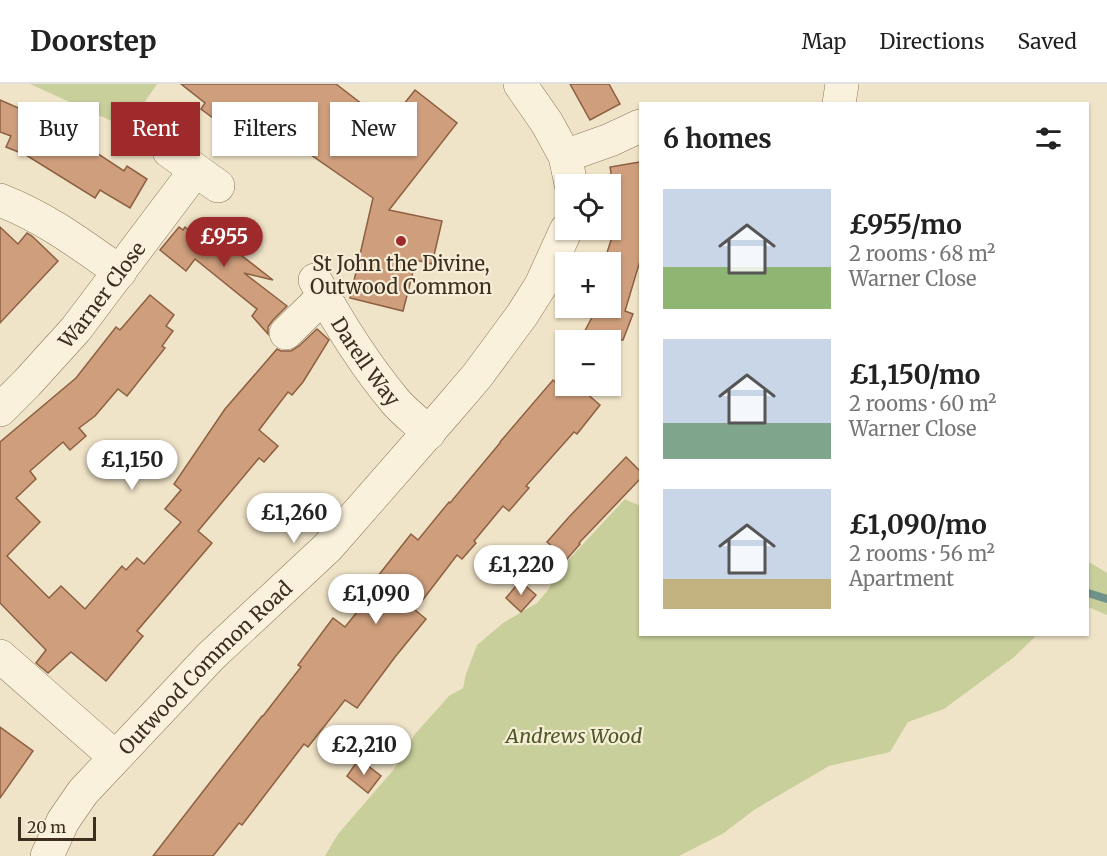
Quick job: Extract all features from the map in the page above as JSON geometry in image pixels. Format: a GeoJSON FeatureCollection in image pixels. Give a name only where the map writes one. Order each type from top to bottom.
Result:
{"type":"FeatureCollection","features":[{"type":"Feature","properties":{"kind":"street"},"geometry":{"type":"LineString","coordinates":[[520,84],[547,123],[568,170],[610,140],[639,126]]}},
{"type":"Feature","properties":{"kind":"street"},"geometry":{"type":"LineString","coordinates":[[839,102],[842,84]]}},
{"type":"Feature","properties":{"kind":"street","name":"Warner Close"},"geometry":{"type":"LineString","coordinates":[[0,410],[76,329],[120,272],[206,178],[175,156]]}},
{"type":"Feature","properties":{"kind":"street"},"geometry":{"type":"LineString","coordinates":[[2,203],[26,210],[60,229],[120,272]]}},
{"type":"Feature","properties":{"kind":"street","name":"Outwood Common Road"},"geometry":{"type":"LineString","coordinates":[[47,856],[63,821],[83,792],[211,657],[328,547],[477,376],[541,285],[562,240]]}},
{"type":"Feature","properties":{"kind":"street","name":"Darell Way"},"geometry":{"type":"LineString","coordinates":[[286,333],[319,288],[365,361],[396,402],[429,433]]}},
{"type":"Feature","properties":{"kind":"street"},"geometry":{"type":"LineString","coordinates":[[0,656],[115,757]]}},
{"type":"Feature","properties":{"kind":"green space"},"geometry":{"type":"Polygon","coordinates":[[[30,84],[157,84],[145,102],[111,102],[111,121],[99,115],[99,102],[70,102],[30,84]]]}},
{"type":"Feature","properties":{"kind":"green space","name":"Andrews Wood"},"geometry":{"type":"Polygon","coordinates":[[[625,499],[639,506],[639,636],[1036,636],[1013,658],[944,709],[908,722],[890,752],[829,766],[754,810],[724,833],[679,856],[325,856],[338,834],[395,768],[415,734],[449,696],[463,688],[477,645],[503,623],[537,603],[548,590],[558,571],[625,499]]]}},
{"type":"Feature","properties":{"kind":"green space"},"geometry":{"type":"Polygon","coordinates":[[[1089,563],[1107,573],[1107,615],[1089,607],[1089,563]]]}},
{"type":"Feature","properties":{"kind":"building"},"geometry":{"type":"Polygon","coordinates":[[[181,84],[336,84],[359,102],[330,102],[330,156],[417,156],[417,102],[405,102],[415,90],[457,123],[389,210],[442,221],[432,264],[416,260],[403,311],[350,298],[373,198],[313,156],[318,156],[318,102],[212,102],[212,117],[201,109],[205,103],[181,84]]]}},
{"type":"Feature","properties":{"kind":"building"},"geometry":{"type":"Polygon","coordinates":[[[570,84],[609,84],[620,104],[590,120],[570,84]]]}},
{"type":"Feature","properties":{"kind":"building"},"geometry":{"type":"Polygon","coordinates":[[[0,100],[18,108],[18,152],[6,147],[11,136],[0,132],[0,100]]]}},
{"type":"Feature","properties":{"kind":"building"},"geometry":{"type":"Polygon","coordinates":[[[99,155],[124,171],[127,166],[147,179],[130,208],[100,190],[95,198],[28,156],[99,155]]]}},
{"type":"Feature","properties":{"kind":"building"},"geometry":{"type":"Polygon","coordinates":[[[639,162],[639,264],[625,311],[633,314],[623,340],[621,340],[621,330],[585,330],[592,318],[621,318],[621,252],[607,252],[611,240],[621,240],[621,174],[611,174],[610,167],[639,162]]]}},
{"type":"Feature","properties":{"kind":"building"},"geometry":{"type":"Polygon","coordinates":[[[197,221],[273,280],[244,273],[287,306],[268,327],[268,334],[252,316],[257,309],[195,259],[186,271],[160,250],[179,227],[183,230],[185,227],[190,231],[197,221]]]}},
{"type":"Feature","properties":{"kind":"building"},"geometry":{"type":"Polygon","coordinates":[[[0,227],[18,244],[27,233],[58,261],[0,323],[0,227]]]}},
{"type":"Feature","properties":{"kind":"building"},"geometry":{"type":"Polygon","coordinates":[[[150,295],[174,315],[166,326],[173,331],[162,346],[165,348],[127,396],[118,389],[95,416],[79,428],[86,436],[70,450],[63,442],[30,471],[36,479],[16,498],[40,522],[7,556],[49,598],[61,586],[85,609],[122,566],[126,570],[137,558],[144,564],[181,522],[165,509],[181,490],[174,484],[225,409],[277,349],[291,351],[317,329],[329,340],[303,382],[292,395],[288,392],[259,430],[278,446],[264,462],[259,458],[198,531],[212,543],[137,631],[143,636],[106,681],[71,652],[48,673],[36,663],[46,650],[0,603],[0,442],[76,378],[116,327],[120,330],[150,295]]]}},
{"type":"Feature","properties":{"kind":"building"},"geometry":{"type":"Polygon","coordinates":[[[553,380],[555,396],[590,396],[600,405],[577,434],[574,432],[526,486],[529,488],[509,511],[503,506],[462,559],[457,555],[415,610],[426,619],[357,708],[345,700],[308,747],[304,744],[242,825],[239,823],[213,856],[153,856],[301,667],[298,665],[333,618],[345,627],[383,580],[378,576],[411,534],[418,540],[553,380]]]}},
{"type":"Feature","properties":{"kind":"building"},"geometry":{"type":"Polygon","coordinates":[[[626,457],[639,470],[639,480],[579,543],[567,559],[547,542],[626,457]]]}},
{"type":"Feature","properties":{"kind":"building"},"geometry":{"type":"Polygon","coordinates":[[[520,581],[536,595],[521,612],[506,598],[520,581]]]}},
{"type":"Feature","properties":{"kind":"building"},"geometry":{"type":"Polygon","coordinates":[[[0,727],[33,751],[0,798],[0,727]]]}},
{"type":"Feature","properties":{"kind":"building"},"geometry":{"type":"Polygon","coordinates":[[[359,759],[381,776],[368,793],[347,776],[359,759]]]}},
{"type":"Feature","properties":{"kind":"waterway"},"geometry":{"type":"LineString","coordinates":[[1089,593],[1107,599]]}},
{"type":"Feature","properties":{"kind":"place","name":"St John the Divine, Outwood Common"},"geometry":{"type":"Point","coordinates":[401,241]}}]}
